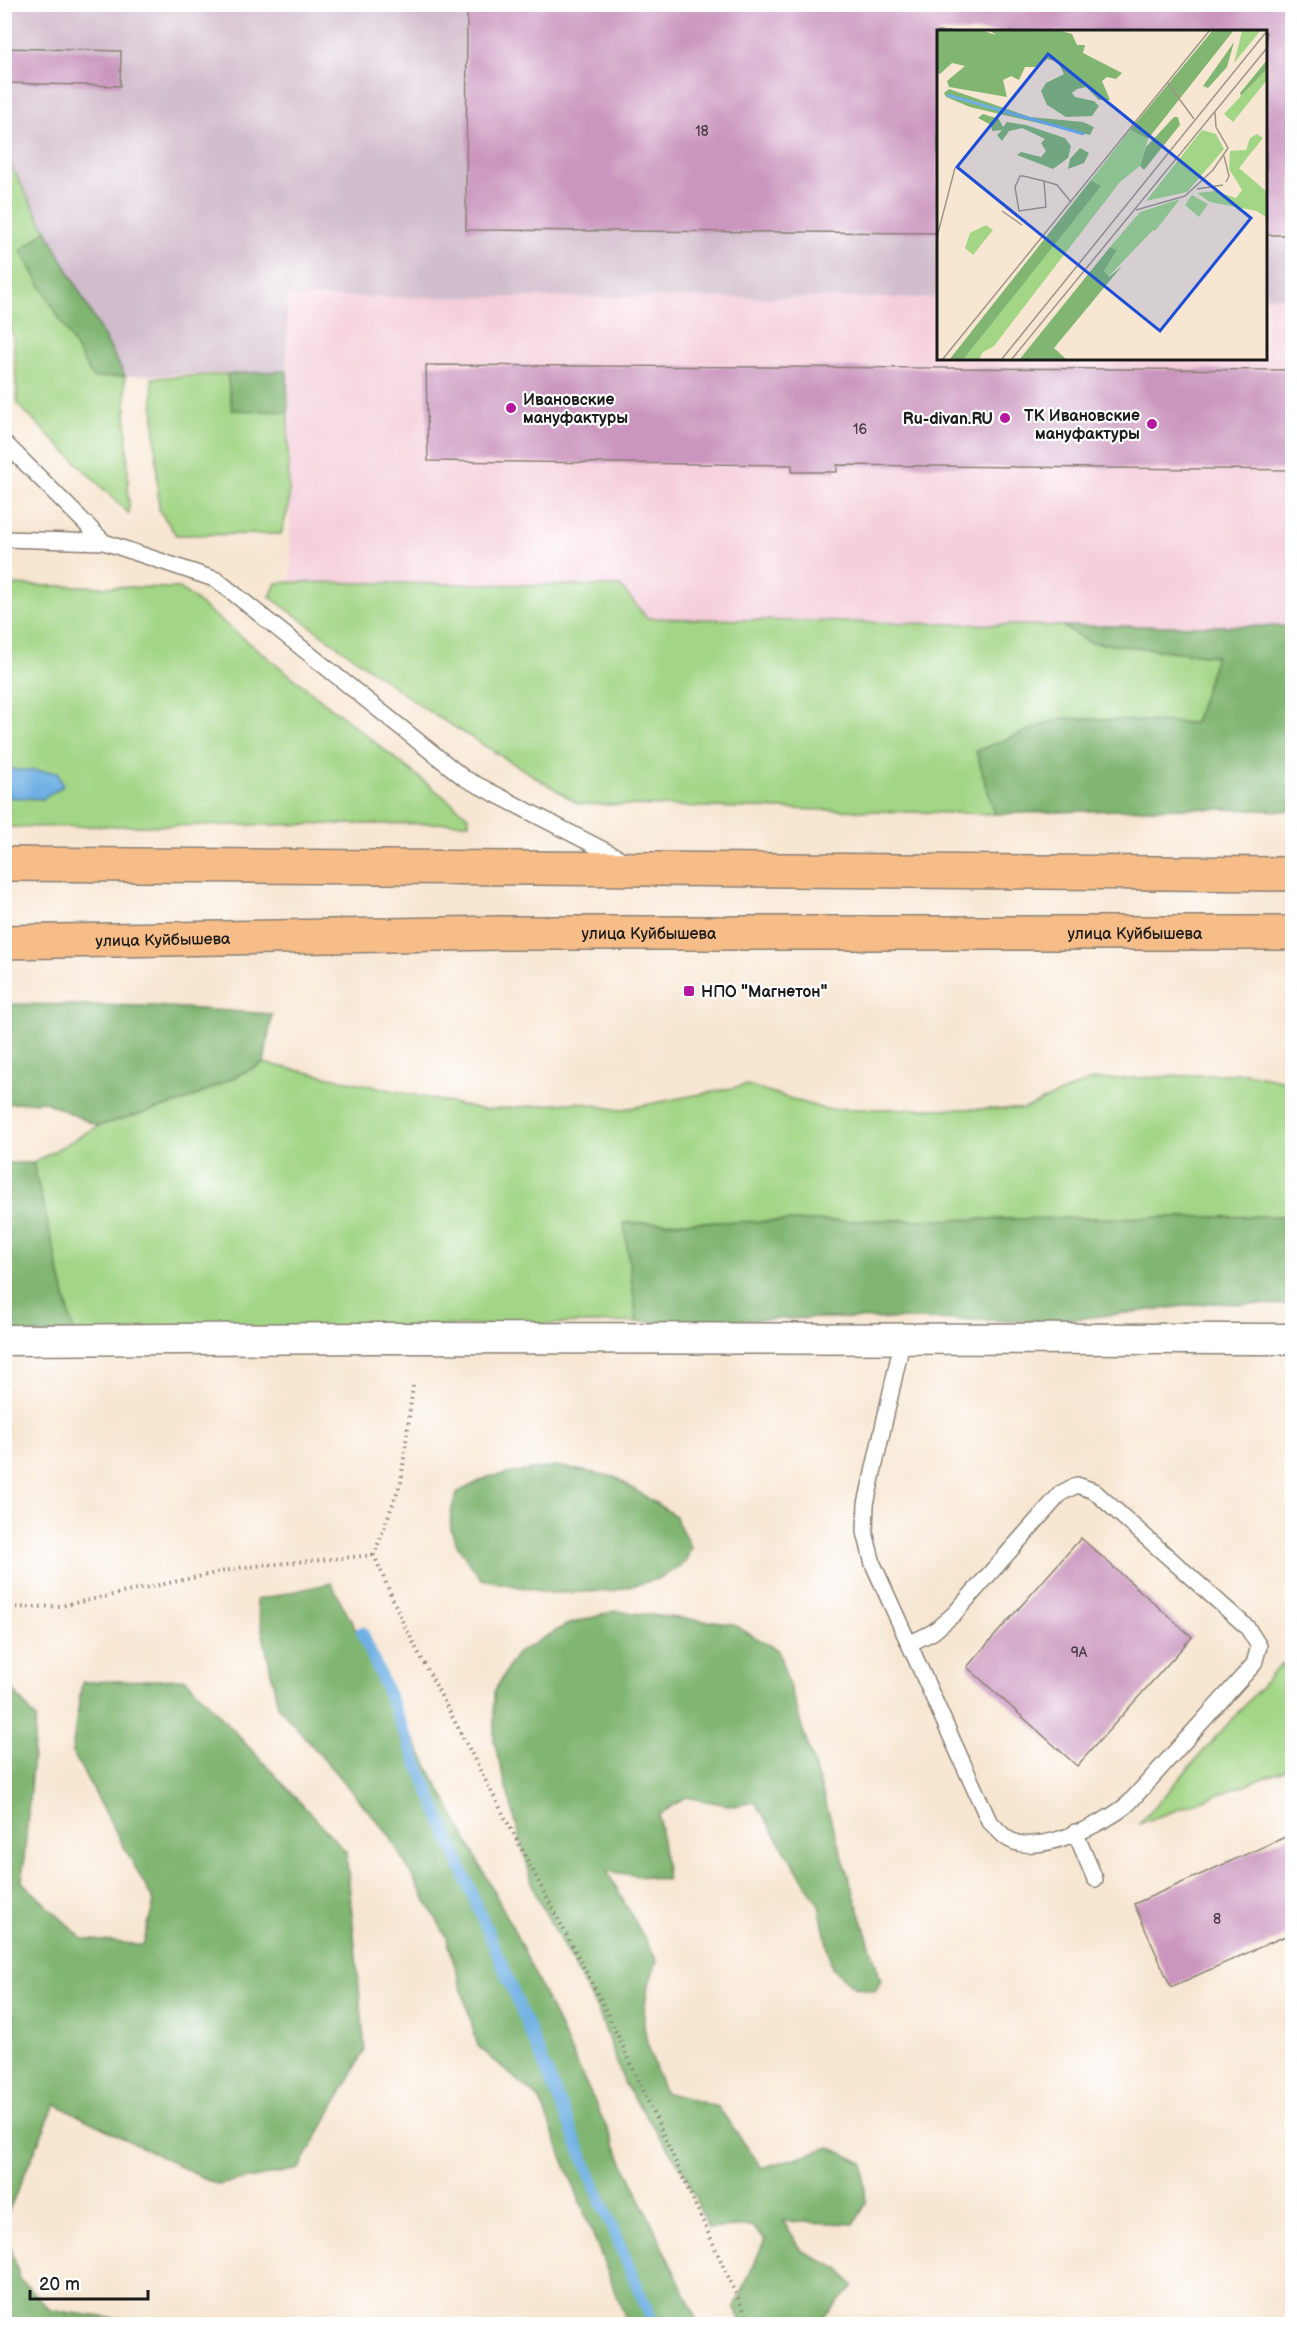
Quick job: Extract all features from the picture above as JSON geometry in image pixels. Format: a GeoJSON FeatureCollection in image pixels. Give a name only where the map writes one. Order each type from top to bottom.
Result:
{"type":"FeatureCollection","features":[{"type":"Feature","properties":{"kind":"highway"},"geometry":{"type":"LineString","coordinates":[[4,864],[638,867],[1293,874]]}},
{"type":"Feature","properties":{"kind":"highway","name":"улица Куйбышева"},"geometry":{"type":"LineString","coordinates":[[4,942],[500,933],[1293,933]]}},
{"type":"Feature","properties":{"kind":"street"},"geometry":{"type":"LineString","coordinates":[[4,1340],[1293,1339]]}},
{"type":"Feature","properties":{"kind":"lane"},"geometry":{"type":"LineString","coordinates":[[4,442],[104,542]]}},
{"type":"Feature","properties":{"kind":"lane"},"geometry":{"type":"LineString","coordinates":[[4,539],[104,542],[218,580],[464,778],[638,867]]}},
{"type":"Feature","properties":{"kind":"lane"},"geometry":{"type":"LineString","coordinates":[[903,1338],[866,1503],[865,1532],[873,1564],[909,1644],[989,1821],[1011,1840],[1037,1845],[1114,1817],[1254,1664],[1259,1646],[1247,1627],[1094,1491],[1077,1485],[1061,1493],[954,1614],[933,1632],[909,1644]]}},
{"type":"Feature","properties":{"kind":"lane"},"geometry":{"type":"LineString","coordinates":[[1075,1832],[1095,1879]]}},
{"type":"Feature","properties":{"kind":"path"},"geometry":{"type":"LineString","coordinates":[[413,1386],[401,1482],[374,1555],[403,1623],[606,2010],[750,2325]]}},
{"type":"Feature","properties":{"kind":"path"},"geometry":{"type":"LineString","coordinates":[[4,1608],[61,1606],[244,1567],[374,1555]]}},
{"type":"Feature","properties":{"kind":"shaded area"},"geometry":{"type":"Polygon","coordinates":[[[4,5],[1292,5],[1292,297],[1267,297],[1267,30],[937,30],[937,298],[287,297],[287,371],[125,376],[5,153],[4,5]]]}},
{"type":"Feature","properties":{"kind":"shaded area"},"geometry":{"type":"Polygon","coordinates":[[[287,297],[937,298],[937,360],[1267,360],[1267,297],[1292,297],[1292,626],[1063,626],[647,618],[620,586],[291,582],[287,297]]]}},
{"type":"Feature","properties":{"kind":"green space"},"geometry":{"type":"Polygon","coordinates":[[[4,153],[125,376],[129,514],[18,405],[13,337],[5,306],[4,153]]]}},
{"type":"Feature","properties":{"kind":"green space"},"geometry":{"type":"Polygon","coordinates":[[[46,230],[125,376],[93,378],[21,251],[46,230]]]}},
{"type":"Feature","properties":{"kind":"green space"},"geometry":{"type":"Polygon","coordinates":[[[287,371],[289,506],[281,534],[176,535],[159,510],[152,378],[287,371]]]}},
{"type":"Feature","properties":{"kind":"green space"},"geometry":{"type":"Polygon","coordinates":[[[287,371],[288,412],[232,410],[227,374],[287,371]]]}},
{"type":"Feature","properties":{"kind":"green space"},"geometry":{"type":"Polygon","coordinates":[[[276,583],[620,586],[647,618],[1063,626],[1088,642],[1216,656],[1195,724],[1061,718],[976,751],[995,814],[579,804],[425,709],[270,597],[276,583]]]}},
{"type":"Feature","properties":{"kind":"green space"},"geometry":{"type":"Polygon","coordinates":[[[5,585],[180,588],[468,816],[469,823],[5,827],[5,585]]]}},
{"type":"Feature","properties":{"kind":"green space"},"geometry":{"type":"Polygon","coordinates":[[[1063,626],[1292,626],[1292,811],[1182,808],[995,814],[976,751],[1061,718],[1195,723],[1216,656],[1088,642],[1063,626]]]}},
{"type":"Feature","properties":{"kind":"green space"},"geometry":{"type":"Polygon","coordinates":[[[5,1004],[154,1006],[272,1014],[264,1063],[185,1101],[98,1126],[43,1101],[5,1104],[5,1004]]]}},
{"type":"Feature","properties":{"kind":"green space"},"geometry":{"type":"Polygon","coordinates":[[[264,1063],[484,1110],[579,1102],[619,1110],[747,1085],[824,1109],[1024,1109],[1091,1080],[1245,1073],[1292,1082],[1292,1216],[625,1223],[637,1322],[74,1334],[33,1163],[98,1126],[185,1101],[264,1063]]]}},
{"type":"Feature","properties":{"kind":"green space"},"geometry":{"type":"Polygon","coordinates":[[[5,1163],[33,1163],[74,1334],[5,1333],[5,1163]]]}},
{"type":"Feature","properties":{"kind":"green space"},"geometry":{"type":"Polygon","coordinates":[[[1292,1216],[1292,1305],[1210,1303],[1058,1321],[824,1318],[637,1322],[624,1223],[1292,1216]]]}},
{"type":"Feature","properties":{"kind":"green space"},"geometry":{"type":"Polygon","coordinates":[[[556,1466],[615,1477],[674,1515],[691,1548],[685,1562],[661,1578],[613,1591],[550,1593],[481,1579],[459,1548],[451,1528],[450,1518],[458,1492],[488,1477],[556,1466]]]}},
{"type":"Feature","properties":{"kind":"green space"},"geometry":{"type":"Polygon","coordinates":[[[331,1583],[511,1924],[699,2324],[628,2324],[540,2100],[478,2046],[447,1938],[389,1835],[278,1706],[256,1600],[331,1583]]]}},
{"type":"Feature","properties":{"kind":"green space"},"geometry":{"type":"Polygon","coordinates":[[[615,1611],[732,1624],[778,1650],[881,1981],[875,1991],[854,1987],[832,1968],[819,1905],[755,1802],[733,1806],[686,1797],[659,1815],[667,1880],[607,1871],[657,1961],[646,1998],[644,2027],[651,2056],[664,2092],[718,2107],[762,2168],[830,2147],[863,2163],[866,2204],[854,2224],[783,2221],[803,2252],[841,2270],[853,2286],[818,2324],[742,2324],[735,2307],[765,2239],[751,2226],[708,2229],[686,2175],[625,2085],[599,2013],[535,1893],[494,1742],[494,1692],[516,1654],[566,1625],[615,1611]]]}},
{"type":"Feature","properties":{"kind":"green space"},"geometry":{"type":"Polygon","coordinates":[[[1292,1663],[1292,1767],[1139,1824],[1281,1664],[1292,1663]]]}},
{"type":"Feature","properties":{"kind":"green space"},"geometry":{"type":"Polygon","coordinates":[[[186,1679],[346,1852],[365,2050],[299,2169],[217,2185],[55,2104],[5,2219],[5,1680],[36,1719],[22,1882],[83,1939],[143,1945],[154,1902],[72,1751],[82,1682],[186,1679]]]}},
{"type":"Feature","properties":{"kind":"green space"},"geometry":{"type":"Polygon","coordinates":[[[4,2225],[20,2279],[50,2310],[153,2324],[5,2324],[4,2225]]]}},
{"type":"Feature","properties":{"kind":"water"},"geometry":{"type":"Polygon","coordinates":[[[4,769],[58,772],[63,786],[43,799],[5,797],[4,769]]]}},
{"type":"Feature","properties":{"kind":"building"},"geometry":{"type":"Polygon","coordinates":[[[467,4],[1292,4],[1292,235],[1267,235],[1267,30],[937,30],[937,233],[466,230],[467,4]]]}},
{"type":"Feature","properties":{"kind":"building"},"geometry":{"type":"Polygon","coordinates":[[[4,48],[121,51],[120,86],[4,83],[4,48]]]}},
{"type":"Feature","properties":{"kind":"building"},"geometry":{"type":"Polygon","coordinates":[[[426,365],[1292,370],[1292,470],[837,465],[837,472],[792,472],[792,465],[428,461],[426,365]]]}},
{"type":"Feature","properties":{"kind":"building"},"geometry":{"type":"Polygon","coordinates":[[[1081,1538],[1192,1637],[1077,1766],[967,1667],[1081,1538]]]}},
{"type":"Feature","properties":{"kind":"building"},"geometry":{"type":"Polygon","coordinates":[[[1292,1834],[1292,1933],[1171,1987],[1134,1904],[1292,1834]]]}},
{"type":"Feature","properties":{"kind":"waterway"},"geometry":{"type":"LineString","coordinates":[[362,1632],[653,2324]]}},
{"type":"Feature","properties":{"kind":"place","name":"Ивановские мануфактуры"},"geometry":{"type":"Point","coordinates":[511,408]}},
{"type":"Feature","properties":{"kind":"place","name":"Ru-divan.RU"},"geometry":{"type":"Point","coordinates":[1005,418]}},
{"type":"Feature","properties":{"kind":"place","name":"ТК Ивановские мануфактуры"},"geometry":{"type":"Point","coordinates":[1152,424]}},
{"type":"Feature","properties":{"kind":"place","name":"НПО \"Магнетон\""},"geometry":{"type":"Point","coordinates":[689,991]}}]}
